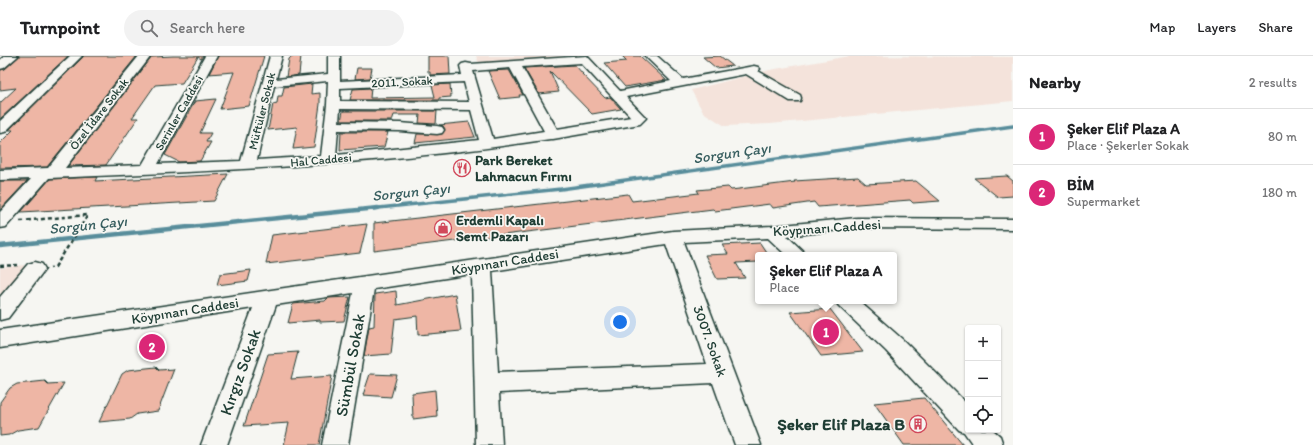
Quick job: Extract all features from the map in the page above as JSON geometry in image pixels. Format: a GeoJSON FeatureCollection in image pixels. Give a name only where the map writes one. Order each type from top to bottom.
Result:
{"type":"FeatureCollection","features":[{"type":"Feature","properties":{"kind":"street"},"geometry":{"type":"LineString","coordinates":[[0,66],[12,56]]}},
{"type":"Feature","properties":{"kind":"street"},"geometry":{"type":"LineString","coordinates":[[0,129],[76,56]]}},
{"type":"Feature","properties":{"kind":"street","name":"Özel İdare Sokak"},"geometry":{"type":"LineString","coordinates":[[0,223],[49,173],[145,56]]}},
{"type":"Feature","properties":{"kind":"street","name":"Serinler Caddesi"},"geometry":{"type":"LineString","coordinates":[[147,169],[211,56]]}},
{"type":"Feature","properties":{"kind":"street","name":"Müftüler Sokak"},"geometry":{"type":"LineString","coordinates":[[248,166],[276,56]]}},
{"type":"Feature","properties":{"kind":"street"},"geometry":{"type":"LineString","coordinates":[[328,160],[334,105],[334,56]]}},
{"type":"Feature","properties":{"kind":"street"},"geometry":{"type":"LineString","coordinates":[[651,56],[680,83]]}},
{"type":"Feature","properties":{"kind":"street"},"geometry":{"type":"LineString","coordinates":[[582,57],[617,95],[754,69]]}},
{"type":"Feature","properties":{"kind":"street","name":"2011. Sokak"},"geometry":{"type":"LineString","coordinates":[[270,83],[335,81],[466,67],[582,57]]}},
{"type":"Feature","properties":{"kind":"street"},"geometry":{"type":"LineString","coordinates":[[742,60],[754,69]]}},
{"type":"Feature","properties":{"kind":"street"},"geometry":{"type":"LineString","coordinates":[[514,64],[553,135]]}},
{"type":"Feature","properties":{"kind":"street"},"geometry":{"type":"LineString","coordinates":[[466,67],[487,144]]}},
{"type":"Feature","properties":{"kind":"street"},"geometry":{"type":"LineString","coordinates":[[754,69],[752,72],[795,98]]}},
{"type":"Feature","properties":{"kind":"street","name":"Hal Caddesi"},"geometry":{"type":"LineString","coordinates":[[0,174],[248,166],[328,160],[487,144],[635,122],[639,118],[617,95]]}},
{"type":"Feature","properties":{"kind":"street"},"geometry":{"type":"LineString","coordinates":[[334,105],[476,106]]}},
{"type":"Feature","properties":{"kind":"street"},"geometry":{"type":"LineString","coordinates":[[332,126],[400,127],[437,130]]}},
{"type":"Feature","properties":{"kind":"street","name":"Köypınarı Caddesi"},"geometry":{"type":"LineString","coordinates":[[0,339],[365,285],[482,265],[673,237],[772,232],[857,223],[1013,224]]}},
{"type":"Feature","properties":{"kind":"street"},"geometry":{"type":"LineString","coordinates":[[772,232],[794,252]]}},
{"type":"Feature","properties":{"kind":"street","name":"3007. Sokak"},"geometry":{"type":"LineString","coordinates":[[673,237],[748,445]]}},
{"type":"Feature","properties":{"kind":"street"},"geometry":{"type":"LineString","coordinates":[[482,265],[489,445]]}},
{"type":"Feature","properties":{"kind":"street"},"geometry":{"type":"LineString","coordinates":[[0,312],[35,269]]}},
{"type":"Feature","properties":{"kind":"street","name":"Sümbül Sokak"},"geometry":{"type":"LineString","coordinates":[[335,445],[365,285]]}},
{"type":"Feature","properties":{"kind":"street","name":"Kırgız Sokak"},"geometry":{"type":"LineString","coordinates":[[214,445],[267,299]]}},
{"type":"Feature","properties":{"kind":"street"},"geometry":{"type":"LineString","coordinates":[[849,304],[899,350],[965,419]]}},
{"type":"Feature","properties":{"kind":"street"},"geometry":{"type":"LineString","coordinates":[[487,383],[722,373]]}},
{"type":"Feature","properties":{"kind":"street"},"geometry":{"type":"LineString","coordinates":[[979,433],[990,445]]}},
{"type":"Feature","properties":{"kind":"path"},"geometry":{"type":"LineString","coordinates":[[0,223],[88,215],[61,258]]}},
{"type":"Feature","properties":{"kind":"shaded area"},"geometry":{"type":"Polygon","coordinates":[[[476,56],[574,56],[571,58],[479,64],[476,56]]]}},
{"type":"Feature","properties":{"kind":"shaded area"},"geometry":{"type":"Polygon","coordinates":[[[850,56],[1013,57],[1013,101],[770,124],[725,126],[703,112],[691,90],[770,70],[850,56]]]}},
{"type":"Feature","properties":{"kind":"shaded area"},"geometry":{"type":"Polygon","coordinates":[[[25,265],[0,299],[0,268],[25,265]]]}},
{"type":"Feature","properties":{"kind":"building"},"geometry":{"type":"Polygon","coordinates":[[[19,56],[68,56],[0,119],[0,103],[16,88],[0,90],[0,70],[5,69],[19,56]]]}},
{"type":"Feature","properties":{"kind":"building"},"geometry":{"type":"Polygon","coordinates":[[[84,56],[137,56],[47,167],[0,168],[0,143],[13,130],[9,130],[84,56]]]}},
{"type":"Feature","properties":{"kind":"building"},"geometry":{"type":"Polygon","coordinates":[[[203,56],[201,59],[198,57],[182,83],[155,85],[132,118],[138,118],[106,165],[68,166],[152,57],[203,56]]]}},
{"type":"Feature","properties":{"kind":"building"},"geometry":{"type":"Polygon","coordinates":[[[218,56],[264,56],[249,106],[220,109],[234,72],[209,74],[218,56]]]}},
{"type":"Feature","properties":{"kind":"building"},"geometry":{"type":"Polygon","coordinates":[[[292,56],[301,56],[299,75],[286,77],[289,59],[292,56]]]}},
{"type":"Feature","properties":{"kind":"building"},"geometry":{"type":"Polygon","coordinates":[[[428,56],[449,56],[450,74],[430,75],[430,72],[428,72],[428,56]]]}},
{"type":"Feature","properties":{"kind":"building"},"geometry":{"type":"Polygon","coordinates":[[[622,56],[640,56],[666,80],[625,87],[604,63],[627,61],[622,56]]]}},
{"type":"Feature","properties":{"kind":"building"},"geometry":{"type":"Polygon","coordinates":[[[720,56],[733,66],[716,68],[703,57],[720,56]]]}},
{"type":"Feature","properties":{"kind":"building"},"geometry":{"type":"Polygon","coordinates":[[[575,65],[605,98],[610,97],[621,109],[592,114],[550,71],[559,92],[539,94],[524,68],[575,65]]]}},
{"type":"Feature","properties":{"kind":"building"},"geometry":{"type":"Polygon","coordinates":[[[357,68],[372,68],[370,78],[355,79],[357,68]]]}},
{"type":"Feature","properties":{"kind":"building"},"geometry":{"type":"Polygon","coordinates":[[[509,70],[523,95],[519,95],[520,97],[500,99],[488,71],[509,70]]]}},
{"type":"Feature","properties":{"kind":"building"},"geometry":{"type":"Polygon","coordinates":[[[312,84],[311,94],[320,93],[320,104],[314,147],[293,149],[297,127],[268,130],[273,104],[277,103],[278,96],[282,96],[284,87],[312,84]]]}},
{"type":"Feature","properties":{"kind":"building"},"geometry":{"type":"Polygon","coordinates":[[[450,84],[451,97],[439,98],[439,100],[350,100],[353,89],[371,88],[370,98],[435,97],[432,85],[450,84]]]}},
{"type":"Feature","properties":{"kind":"building"},"geometry":{"type":"Polygon","coordinates":[[[216,99],[200,133],[211,133],[206,142],[211,142],[200,161],[179,162],[165,155],[195,101],[216,99]]]}},
{"type":"Feature","properties":{"kind":"building"},"geometry":{"type":"Polygon","coordinates":[[[343,111],[437,111],[436,124],[419,123],[420,115],[394,115],[392,121],[341,121],[343,111]]]}},
{"type":"Feature","properties":{"kind":"building"},"geometry":{"type":"Polygon","coordinates":[[[469,122],[475,137],[415,143],[417,134],[442,134],[445,129],[443,126],[439,125],[469,122]]]}},
{"type":"Feature","properties":{"kind":"building"},"geometry":{"type":"Polygon","coordinates":[[[341,132],[388,132],[384,147],[340,150],[341,132]]]}},
{"type":"Feature","properties":{"kind":"building"},"geometry":{"type":"Polygon","coordinates":[[[228,174],[214,201],[21,212],[50,179],[97,177],[95,181],[228,174]]]}},
{"type":"Feature","properties":{"kind":"building"},"geometry":{"type":"Polygon","coordinates":[[[1007,176],[1013,181],[1013,196],[998,197],[974,178],[1007,176]]]}},
{"type":"Feature","properties":{"kind":"building"},"geometry":{"type":"Polygon","coordinates":[[[858,177],[866,184],[916,181],[940,201],[913,203],[910,200],[818,207],[814,202],[773,208],[770,204],[715,211],[713,209],[374,251],[374,223],[628,194],[632,201],[699,193],[697,190],[728,187],[731,190],[795,182],[794,181],[858,177]]]}},
{"type":"Feature","properties":{"kind":"building"},"geometry":{"type":"Polygon","coordinates":[[[0,181],[27,181],[0,210],[0,181]]]}},
{"type":"Feature","properties":{"kind":"building"},"geometry":{"type":"Polygon","coordinates":[[[367,224],[360,253],[266,264],[272,235],[367,224]]]}},
{"type":"Feature","properties":{"kind":"building"},"geometry":{"type":"Polygon","coordinates":[[[760,243],[766,252],[755,252],[755,262],[736,263],[745,278],[717,279],[705,255],[728,254],[722,245],[760,243]]]}},
{"type":"Feature","properties":{"kind":"building"},"geometry":{"type":"Polygon","coordinates":[[[251,270],[248,281],[217,285],[220,274],[251,270]]]}},
{"type":"Feature","properties":{"kind":"building"},"geometry":{"type":"Polygon","coordinates":[[[396,291],[397,305],[455,294],[461,331],[418,335],[417,316],[395,319],[391,354],[364,356],[369,327],[374,326],[375,294],[396,291]]]}},
{"type":"Feature","properties":{"kind":"building"},"geometry":{"type":"Polygon","coordinates":[[[350,297],[344,321],[320,322],[320,320],[288,323],[293,304],[325,301],[328,298],[350,297]]]}},
{"type":"Feature","properties":{"kind":"building"},"geometry":{"type":"Polygon","coordinates":[[[830,309],[863,352],[821,356],[790,312],[830,309]]]}},
{"type":"Feature","properties":{"kind":"building"},"geometry":{"type":"Polygon","coordinates":[[[298,352],[291,379],[332,376],[319,445],[284,445],[289,423],[244,426],[268,354],[298,352]]]}},
{"type":"Feature","properties":{"kind":"building"},"geometry":{"type":"Polygon","coordinates":[[[156,367],[159,370],[174,369],[158,411],[137,414],[130,419],[99,422],[122,374],[128,370],[156,367]]]}},
{"type":"Feature","properties":{"kind":"building"},"geometry":{"type":"Polygon","coordinates":[[[370,374],[397,375],[391,397],[363,395],[370,374]]]}},
{"type":"Feature","properties":{"kind":"building"},"geometry":{"type":"Polygon","coordinates":[[[45,381],[48,384],[64,383],[39,427],[18,430],[9,435],[0,436],[0,402],[10,388],[17,384],[45,381]]]}},
{"type":"Feature","properties":{"kind":"building"},"geometry":{"type":"Polygon","coordinates":[[[435,390],[437,416],[413,419],[412,393],[435,390]]]}},
{"type":"Feature","properties":{"kind":"building","name":"Şeker Elif Plaza B"},"geometry":{"type":"Polygon","coordinates":[[[924,398],[963,445],[904,445],[874,403],[924,398]]]}},
{"type":"Feature","properties":{"kind":"waterway","name":"Sorgun Çayı"},"geometry":{"type":"LineString","coordinates":[[369,209],[561,189],[1013,126]]}},
{"type":"Feature","properties":{"kind":"waterway","name":"Sorgun Çayı"},"geometry":{"type":"LineString","coordinates":[[0,246],[378,208]]}},
{"type":"Feature","properties":{"kind":"place","name":"Park Bereket Lahmacun Fırını"},"geometry":{"type":"Point","coordinates":[462,168]}},
{"type":"Feature","properties":{"kind":"place","name":"Erdemli Kapalı Semt Pazarı"},"geometry":{"type":"Point","coordinates":[443,228]}},
{"type":"Feature","properties":{"kind":"place","name":"Şeker Elif Plaza A"},"geometry":{"type":"Point","coordinates":[826,332]}},
{"type":"Feature","properties":{"kind":"place","name":"BİM"},"geometry":{"type":"Point","coordinates":[152,347]}},
{"type":"Feature","properties":{"kind":"place","name":"Şeker Elif Plaza B"},"geometry":{"type":"Point","coordinates":[918,424]}}]}
